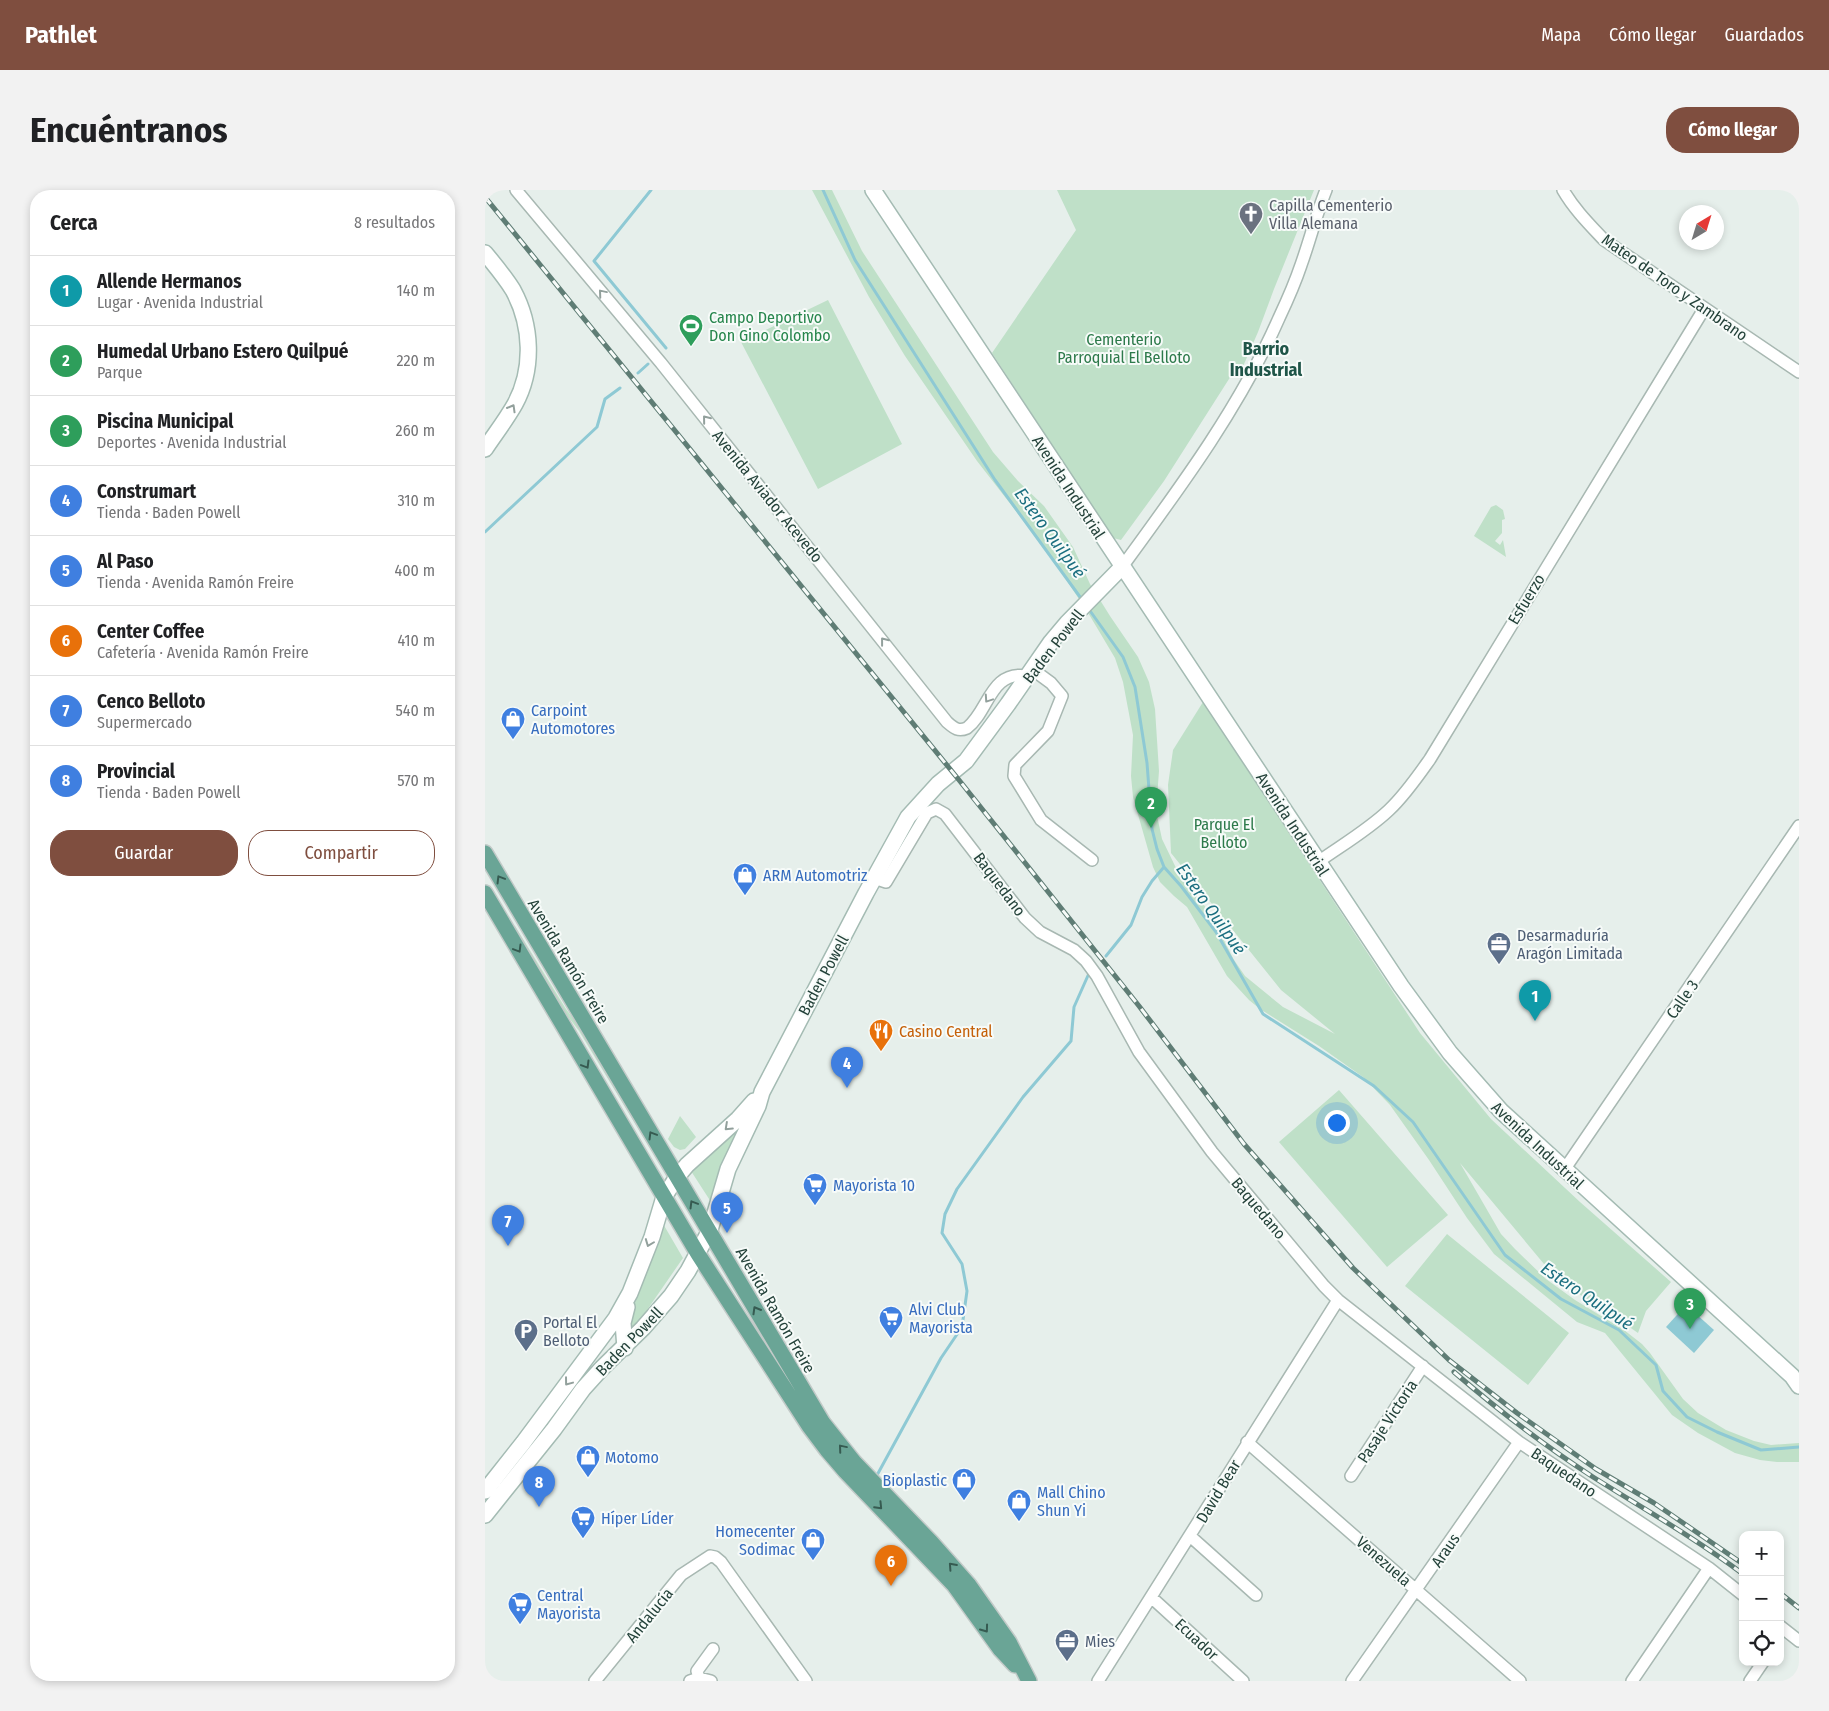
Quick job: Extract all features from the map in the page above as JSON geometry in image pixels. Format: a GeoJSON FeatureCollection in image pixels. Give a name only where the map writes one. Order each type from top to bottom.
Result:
{"type":"FeatureCollection","features":[{"type":"Feature","properties":{"kind":"main road","name":"Avenida Industrial"},"geometry":{"type":"LineString","coordinates":[[873,190],[1418,1012],[1471,1079],[1501,1111],[1798,1383]]}},
{"type":"Feature","properties":{"kind":"main road"},"geometry":{"type":"LineString","coordinates":[[485,254],[505,278],[518,301],[526,326],[528,352],[526,372],[521,391],[508,415],[485,449]]}},
{"type":"Feature","properties":{"kind":"main road","name":"Baden Powell"},"geometry":{"type":"LineString","coordinates":[[485,1515],[551,1433],[583,1389],[602,1368],[625,1348],[671,1296],[698,1254],[710,1230],[728,1169],[762,1092],[908,817],[938,784],[966,760],[1067,623],[1122,567]]}},
{"type":"Feature","properties":{"kind":"main road","name":"Avenida Ramón Freire"},"geometry":{"type":"LineString","coordinates":[[485,853],[819,1417],[841,1447],[969,1585],[1009,1642],[1028,1680]]}},
{"type":"Feature","properties":{"kind":"main road","name":"Avenida Ramón Freire"},"geometry":{"type":"LineString","coordinates":[[485,893],[698,1254],[809,1426],[845,1471],[954,1585],[1000,1649],[1028,1680]]}},
{"type":"Feature","properties":{"kind":"main road","name":"Baden Powell"},"geometry":{"type":"LineString","coordinates":[[485,1490],[529,1439],[616,1318],[630,1293],[652,1237],[664,1196],[677,1177],[687,1165],[738,1119],[762,1092]]}},
{"type":"Feature","properties":{"kind":"main road"},"geometry":{"type":"LineString","coordinates":[[625,1348],[623,1322],[630,1293]]}},
{"type":"Feature","properties":{"kind":"main road"},"geometry":{"type":"LineString","coordinates":[[496,1502],[531,1450],[529,1439],[551,1433]]}},
{"type":"Feature","properties":{"kind":"main road"},"geometry":{"type":"LineString","coordinates":[[845,1471],[860,1475],[875,1484]]}},
{"type":"Feature","properties":{"kind":"street","name":"Avenida Aviador Acevedo"},"geometry":{"type":"LineString","coordinates":[[516,190],[661,363],[947,722],[955,729],[963,730],[967,728],[1001,682],[1012,676],[1030,673]]}},
{"type":"Feature","properties":{"kind":"street","name":"Baden Powell"},"geometry":{"type":"LineString","coordinates":[[1122,567],[1165,509],[1248,383],[1279,318],[1301,265],[1316,214],[1326,190]]}},
{"type":"Feature","properties":{"kind":"street","name":"Mateo de Toro y Zambrano"},"geometry":{"type":"LineString","coordinates":[[1563,190],[1577,210],[1604,240],[1799,372]]}},
{"type":"Feature","properties":{"kind":"street","name":"Esfuerzo"},"geometry":{"type":"LineString","coordinates":[[1318,862],[1367,828],[1390,809],[1410,788],[1430,759],[1704,308]]}},
{"type":"Feature","properties":{"kind":"street"},"geometry":{"type":"LineString","coordinates":[[1030,673],[1051,683],[1062,696],[1048,732],[1015,765],[1014,776],[1041,820],[1092,860]]}},
{"type":"Feature","properties":{"kind":"street","name":"Baquedano"},"geometry":{"type":"LineString","coordinates":[[874,878],[886,882],[927,813],[932,810],[941,811],[949,816],[1025,918],[1039,932],[1074,950],[1086,961],[1097,976],[1139,1052],[1207,1144],[1323,1286],[1338,1300],[1519,1442],[1709,1568],[1739,1592]]}},
{"type":"Feature","properties":{"kind":"street","name":"Calle 3"},"geometry":{"type":"LineString","coordinates":[[1564,1170],[1799,826]]}},
{"type":"Feature","properties":{"kind":"street","name":"David Bear"},"geometry":{"type":"LineString","coordinates":[[1098,1681],[1338,1300]]}},
{"type":"Feature","properties":{"kind":"street","name":"Pasaje Victoria"},"geometry":{"type":"LineString","coordinates":[[1351,1476],[1423,1366]]}},
{"type":"Feature","properties":{"kind":"street","name":"Venezuela"},"geometry":{"type":"LineString","coordinates":[[1247,1442],[1520,1681]]}},
{"type":"Feature","properties":{"kind":"street","name":"Araus"},"geometry":{"type":"LineString","coordinates":[[1352,1681],[1519,1442]]}},
{"type":"Feature","properties":{"kind":"street"},"geometry":{"type":"LineString","coordinates":[[1190,1536],[1256,1595]]}},
{"type":"Feature","properties":{"kind":"street","name":"Andalucía"},"geometry":{"type":"LineString","coordinates":[[595,1681],[681,1575],[710,1556],[715,1557],[721,1562],[806,1681]]}},
{"type":"Feature","properties":{"kind":"street"},"geometry":{"type":"LineString","coordinates":[[1632,1681],[1709,1568]]}},
{"type":"Feature","properties":{"kind":"street","name":"Ecuador"},"geometry":{"type":"LineString","coordinates":[[1151,1597],[1243,1681]]}},
{"type":"Feature","properties":{"kind":"street"},"geometry":{"type":"LineString","coordinates":[[1784,1632],[1799,1641]]}},
{"type":"Feature","properties":{"kind":"street"},"geometry":{"type":"LineString","coordinates":[[711,1681],[694,1679],[697,1671],[713,1649]]}},
{"type":"Feature","properties":{"kind":"street"},"geometry":{"type":"LineString","coordinates":[[1750,1681],[1760,1666]]}},
{"type":"Feature","properties":{"kind":"green space","name":"Parque El Belloto"},"geometry":{"type":"Polygon","coordinates":[[[812,190],[832,190],[862,251],[993,452],[1018,481],[1044,506],[1073,547],[1090,584],[1138,657],[1149,682],[1155,709],[1159,771],[1156,811],[1162,839],[1177,870],[1210,913],[1234,960],[1245,976],[1283,1007],[1335,1034],[1281,990],[1171,853],[1168,785],[1173,750],[1203,702],[1420,1033],[1491,1119],[1580,1202],[1671,1282],[1646,1311],[1638,1333],[1615,1317],[1591,1304],[1544,1264],[1460,1163],[1501,1234],[1546,1279],[1575,1300],[1624,1330],[1642,1344],[1683,1399],[1698,1413],[1726,1430],[1754,1441],[1771,1445],[1799,1443],[1799,1462],[1760,1460],[1735,1453],[1698,1433],[1672,1415],[1605,1333],[1577,1322],[1494,1254],[1467,1218],[1390,1105],[1363,1077],[1319,1046],[1260,1009],[1227,976],[1187,907],[1160,882],[1153,867],[1133,797],[1131,776],[1133,735],[1123,682],[1115,658],[1087,611],[1047,551],[977,461],[905,356],[869,297],[812,190]]]}},
{"type":"Feature","properties":{"kind":"green space","name":"Cementerio Parroquial El Belloto"},"geometry":{"type":"Polygon","coordinates":[[[1057,190],[1314,190],[1241,371],[1236,368],[1164,481],[1121,540],[1113,538],[992,353],[1076,230],[1057,190]]]}},
{"type":"Feature","properties":{"kind":"green space"},"geometry":{"type":"Polygon","coordinates":[[[828,300],[902,444],[818,489],[741,342],[828,300]]]}},
{"type":"Feature","properties":{"kind":"green space"},"geometry":{"type":"Polygon","coordinates":[[[1496,505],[1503,510],[1505,519],[1502,520],[1502,533],[1495,541],[1500,545],[1503,540],[1506,557],[1474,536],[1491,507],[1496,505]]]}},
{"type":"Feature","properties":{"kind":"green space"},"geometry":{"type":"Polygon","coordinates":[[[515,926],[566,1009],[582,1030],[667,1171],[665,1173],[579,1031],[563,1010],[513,928],[515,926]]]}},
{"type":"Feature","properties":{"kind":"green space"},"geometry":{"type":"Polygon","coordinates":[[[1339,1090],[1448,1215],[1387,1267],[1279,1142],[1339,1090]]]}},
{"type":"Feature","properties":{"kind":"green space"},"geometry":{"type":"Polygon","coordinates":[[[680,1116],[696,1137],[685,1149],[680,1150],[674,1147],[668,1139],[680,1116]]]}},
{"type":"Feature","properties":{"kind":"green space"},"geometry":{"type":"Polygon","coordinates":[[[735,1132],[739,1135],[711,1202],[691,1171],[735,1132]]]}},
{"type":"Feature","properties":{"kind":"green space"},"geometry":{"type":"Polygon","coordinates":[[[662,1222],[683,1258],[629,1334],[637,1291],[662,1222]]]}},
{"type":"Feature","properties":{"kind":"green space"},"geometry":{"type":"Polygon","coordinates":[[[1447,1234],[1569,1333],[1528,1385],[1405,1286],[1447,1234]]]}},
{"type":"Feature","properties":{"kind":"water"},"geometry":{"type":"Polygon","coordinates":[[[1686,1305],[1714,1330],[1694,1353],[1666,1327],[1686,1305]]]}},
{"type":"Feature","properties":{"kind":"waterway"},"geometry":{"type":"LineString","coordinates":[[651,190],[594,261],[666,348]]}},
{"type":"Feature","properties":{"kind":"waterway","name":"Estero Quilpué"},"geometry":{"type":"LineString","coordinates":[[823,190],[855,260],[995,480],[1083,601]]}},
{"type":"Feature","properties":{"kind":"waterway"},"geometry":{"type":"LineString","coordinates":[[638,373],[648,364]]}},
{"type":"Feature","properties":{"kind":"waterway"},"geometry":{"type":"LineString","coordinates":[[485,532],[597,427],[605,399],[620,388]]}},
{"type":"Feature","properties":{"kind":"waterway","name":"Estero Quilpué"},"geometry":{"type":"LineString","coordinates":[[1088,608],[1123,657],[1135,687],[1147,763],[1152,829],[1164,867],[1216,932],[1263,1014],[1374,1086],[1413,1122],[1505,1255],[1561,1299],[1619,1330],[1656,1365],[1663,1391],[1687,1417],[1761,1450],[1799,1447]]}},
{"type":"Feature","properties":{"kind":"waterway"},"geometry":{"type":"LineString","coordinates":[[1106,956],[1131,925],[1142,897],[1164,867]]}},
{"type":"Feature","properties":{"kind":"waterway"},"geometry":{"type":"LineString","coordinates":[[876,1477],[941,1358],[962,1327],[967,1291],[962,1264],[942,1233],[945,1214],[957,1189],[1023,1097],[1071,1041],[1074,1007],[1090,971]]}},
{"type":"Feature","properties":{"kind":"railway"},"geometry":{"type":"LineString","coordinates":[[485,197],[959,780],[1139,1006],[1244,1144],[1353,1268],[1449,1360],[1517,1413],[1596,1469],[1654,1503],[1739,1561]]}},
{"type":"Feature","properties":{"kind":"railway"},"geometry":{"type":"LineString","coordinates":[[1454,1372],[1557,1453],[1688,1536],[1739,1571]]}},
{"type":"Feature","properties":{"kind":"railway"},"geometry":{"type":"LineString","coordinates":[[1784,1596],[1799,1608]]}},
{"type":"Feature","properties":{"kind":"place","name":"Capilla Cementerio Villa Alemana"},"geometry":{"type":"Point","coordinates":[1251,235]}},
{"type":"Feature","properties":{"kind":"place","name":"Campo Deportivo Don Gino Colombo"},"geometry":{"type":"Point","coordinates":[691,347]}},
{"type":"Feature","properties":{"kind":"place","name":"Carpoint Automotores"},"geometry":{"type":"Point","coordinates":[513,740]}},
{"type":"Feature","properties":{"kind":"place","name":"Humedal Urbano Estero Quilpué"},"geometry":{"type":"Point","coordinates":[1151,828]}},
{"type":"Feature","properties":{"kind":"place","name":"ARM Automotriz"},"geometry":{"type":"Point","coordinates":[745,896]}},
{"type":"Feature","properties":{"kind":"place","name":"Desarmaduría Aragón Limitada"},"geometry":{"type":"Point","coordinates":[1499,965]}},
{"type":"Feature","properties":{"kind":"place","name":"Allende Hermanos"},"geometry":{"type":"Point","coordinates":[1535,1021]}},
{"type":"Feature","properties":{"kind":"place","name":"Casino Central"},"geometry":{"type":"Point","coordinates":[881,1052]}},
{"type":"Feature","properties":{"kind":"place","name":"Construmart"},"geometry":{"type":"Point","coordinates":[847,1088]}},
{"type":"Feature","properties":{"kind":"place","name":"Mayorista 10"},"geometry":{"type":"Point","coordinates":[815,1206]}},
{"type":"Feature","properties":{"kind":"place","name":"Al Paso"},"geometry":{"type":"Point","coordinates":[727,1233]}},
{"type":"Feature","properties":{"kind":"place","name":"Cenco Belloto"},"geometry":{"type":"Point","coordinates":[508,1246]}},
{"type":"Feature","properties":{"kind":"place","name":"Piscina Municipal"},"geometry":{"type":"Point","coordinates":[1690,1329]}},
{"type":"Feature","properties":{"kind":"place","name":"Alvi Club Mayorista"},"geometry":{"type":"Point","coordinates":[891,1339]}},
{"type":"Feature","properties":{"kind":"place","name":"Portal El Belloto"},"geometry":{"type":"Point","coordinates":[526,1352]}},
{"type":"Feature","properties":{"kind":"place","name":"Motomo"},"geometry":{"type":"Point","coordinates":[588,1478]}},
{"type":"Feature","properties":{"kind":"place","name":"Bioplastic"},"geometry":{"type":"Point","coordinates":[964,1501]}},
{"type":"Feature","properties":{"kind":"place","name":"Provincial"},"geometry":{"type":"Point","coordinates":[539,1507]}},
{"type":"Feature","properties":{"kind":"place","name":"Mall Chino Shun Yi"},"geometry":{"type":"Point","coordinates":[1019,1522]}},
{"type":"Feature","properties":{"kind":"place","name":"Híper Líder"},"geometry":{"type":"Point","coordinates":[583,1539]}},
{"type":"Feature","properties":{"kind":"place","name":"Homecenter Sodimac"},"geometry":{"type":"Point","coordinates":[813,1561]}},
{"type":"Feature","properties":{"kind":"place","name":"Center Coffee"},"geometry":{"type":"Point","coordinates":[891,1586]}},
{"type":"Feature","properties":{"kind":"place","name":"Central Mayorista"},"geometry":{"type":"Point","coordinates":[520,1625]}},
{"type":"Feature","properties":{"kind":"place","name":"Mies"},"geometry":{"type":"Point","coordinates":[1067,1662]}},
{"type":"Feature","properties":{"kind":"district","name":"Barrio Industrial"},"geometry":{"type":"Point","coordinates":[1266,359]}}]}
